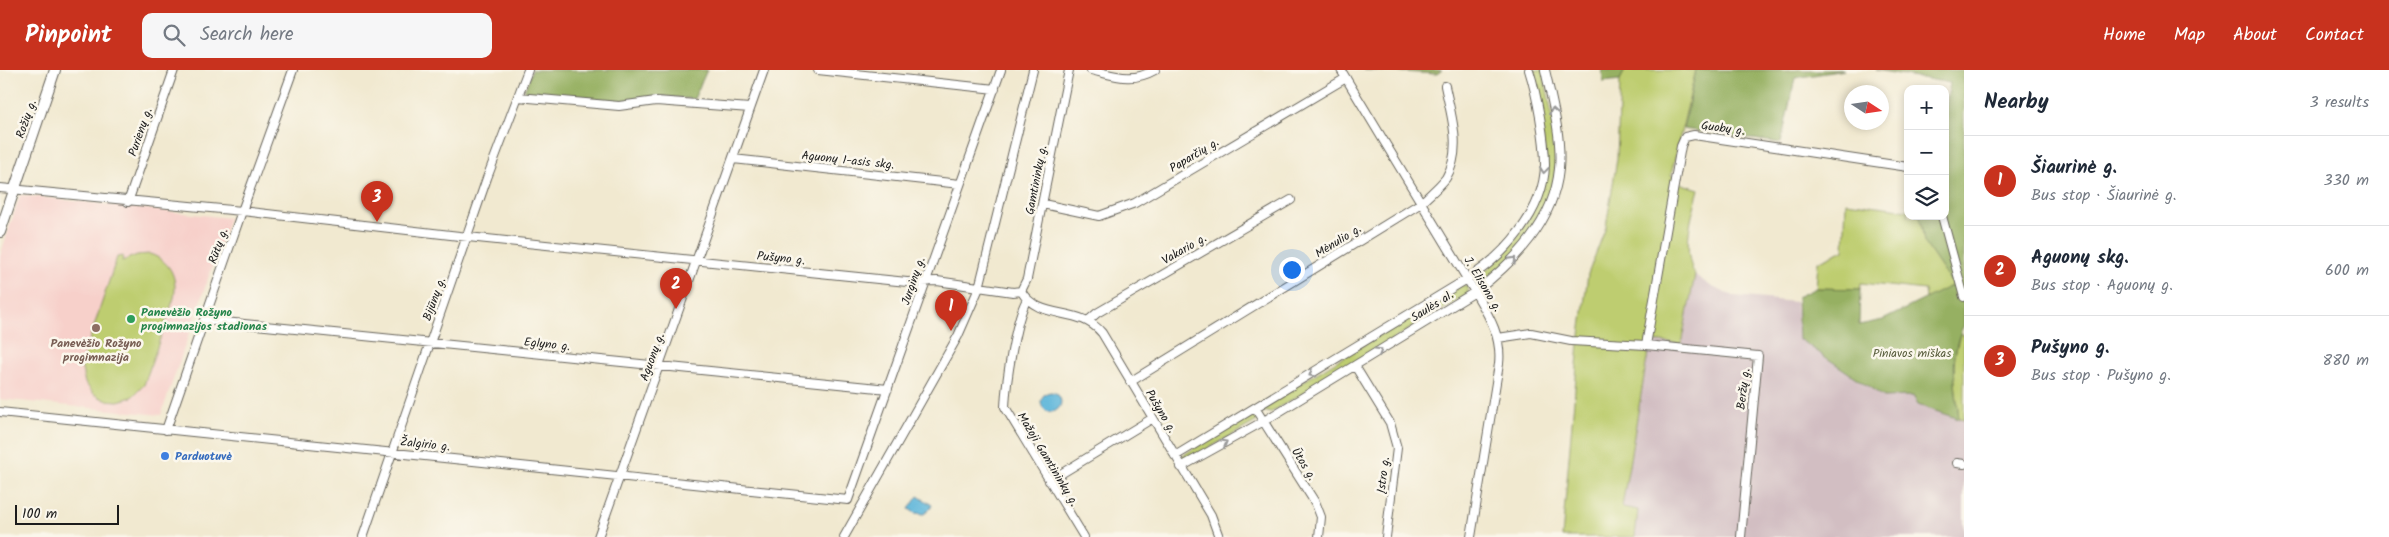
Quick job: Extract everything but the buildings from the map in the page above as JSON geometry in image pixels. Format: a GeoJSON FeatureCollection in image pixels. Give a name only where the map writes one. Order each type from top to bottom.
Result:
{"type":"FeatureCollection","features":[{"type":"Feature","properties":{"kind":"street","name":"Rožių g."},"geometry":{"type":"LineString","coordinates":[[0,232],[56,70]]}},
{"type":"Feature","properties":{"kind":"street","name":"Purienų g."},"geometry":{"type":"LineString","coordinates":[[128,202],[174,70]]}},
{"type":"Feature","properties":{"kind":"street","name":"Rūtų g."},"geometry":{"type":"LineString","coordinates":[[166,430],[293,70]]}},
{"type":"Feature","properties":{"kind":"street","name":"Bijūnų g."},"geometry":{"type":"LineString","coordinates":[[363,537],[394,452],[487,178],[528,70]]}},
{"type":"Feature","properties":{"kind":"street","name":"Aguonų g."},"geometry":{"type":"LineString","coordinates":[[598,537],[698,261],[764,70]]}},
{"type":"Feature","properties":{"kind":"street"},"geometry":{"type":"LineString","coordinates":[[818,70],[994,88]]}},
{"type":"Feature","properties":{"kind":"street","name":"Jurginų g."},"geometry":{"type":"LineString","coordinates":[[848,500],[1001,70]]}},
{"type":"Feature","properties":{"kind":"street"},"geometry":{"type":"LineString","coordinates":[[844,537],[962,328],[979,288],[1033,70]]}},
{"type":"Feature","properties":{"kind":"street","name":"Gamtininkų g."},"geometry":{"type":"LineString","coordinates":[[1021,291],[1027,279],[1044,204],[1069,70]]}},
{"type":"Feature","properties":{"kind":"street"},"geometry":{"type":"LineString","coordinates":[[1091,70],[1129,79],[1139,78],[1155,70]]}},
{"type":"Feature","properties":{"kind":"street","name":"J. Elisono g."},"geometry":{"type":"LineString","coordinates":[[1341,70],[1475,292],[1492,322],[1498,338],[1499,364],[1471,537]]}},
{"type":"Feature","properties":{"kind":"street","name":"Saulės al."},"geometry":{"type":"LineString","coordinates":[[1175,456],[1467,279],[1488,265],[1514,239],[1542,186],[1545,166],[1543,142],[1529,70]]}},
{"type":"Feature","properties":{"kind":"street","name":"Saulės al."},"geometry":{"type":"LineString","coordinates":[[1181,467],[1264,421],[1355,366],[1475,292],[1504,270],[1520,252],[1546,213],[1555,189],[1559,169],[1558,145],[1545,70]]}},
{"type":"Feature","properties":{"kind":"street","name":"Paparčių g."},"geometry":{"type":"LineString","coordinates":[[1044,204],[1099,216],[1135,203],[1346,78]]}},
{"type":"Feature","properties":{"kind":"street","name":"Mėnulio g."},"geometry":{"type":"LineString","coordinates":[[1130,382],[1421,203],[1446,177],[1453,158],[1455,140],[1445,86]]}},
{"type":"Feature","properties":{"kind":"street"},"geometry":{"type":"LineString","coordinates":[[518,97],[619,106],[656,101],[750,108]]}},
{"type":"Feature","properties":{"kind":"street","name":"Guobų g."},"geometry":{"type":"LineString","coordinates":[[1646,345],[1681,146],[1685,137],[1694,135],[1904,166]]}},
{"type":"Feature","properties":{"kind":"street","name":"Aguonų 1-asis skg."},"geometry":{"type":"LineString","coordinates":[[733,159],[960,184]]}},
{"type":"Feature","properties":{"kind":"street","name":"Pušyno g."},"geometry":{"type":"LineString","coordinates":[[0,188],[128,202],[242,211],[698,261],[907,282],[937,281],[979,288],[1021,291]]}},
{"type":"Feature","properties":{"kind":"street","name":"Vakario g."},"geometry":{"type":"LineString","coordinates":[[1089,320],[1097,313],[1291,200]]}},
{"type":"Feature","properties":{"kind":"street"},"geometry":{"type":"LineString","coordinates":[[1943,220],[1964,297]]}},
{"type":"Feature","properties":{"kind":"street"},"geometry":{"type":"LineString","coordinates":[[1021,291],[1026,301],[1045,310],[1089,320]]}},
{"type":"Feature","properties":{"kind":"street","name":"Mažoji Gamtininkų g."},"geometry":{"type":"LineString","coordinates":[[1026,301],[1006,383],[1005,407],[1084,537]]}},
{"type":"Feature","properties":{"kind":"street","name":"Eglyno g."},"geometry":{"type":"LineString","coordinates":[[205,320],[888,390]]}},
{"type":"Feature","properties":{"kind":"street","name":"Pušyno g."},"geometry":{"type":"LineString","coordinates":[[1089,320],[1102,333],[1211,516],[1219,537]]}},
{"type":"Feature","properties":{"kind":"street"},"geometry":{"type":"LineString","coordinates":[[1498,338],[1532,333],[1571,342],[1646,345]]}},
{"type":"Feature","properties":{"kind":"street","name":"Beržų g."},"geometry":{"type":"LineString","coordinates":[[1646,345],[1758,356],[1741,537]]}},
{"type":"Feature","properties":{"kind":"street","name":"Įstro g."},"geometry":{"type":"LineString","coordinates":[[1355,366],[1390,423],[1397,448],[1386,537]]}},
{"type":"Feature","properties":{"kind":"street","name":"Ūtos g."},"geometry":{"type":"LineString","coordinates":[[1255,408],[1316,504],[1321,517],[1319,537]]}},
{"type":"Feature","properties":{"kind":"street","name":"Žalgirio g."},"geometry":{"type":"LineString","coordinates":[[0,412],[848,500]]}},
{"type":"Feature","properties":{"kind":"street"},"geometry":{"type":"LineString","coordinates":[[1049,481],[1152,418]]}},
{"type":"Feature","properties":{"kind":"shaded area","name":"Panevėžio Rožyno progimnazija"},"geometry":{"type":"Polygon","coordinates":[[[20,195],[229,218],[161,415],[0,399],[0,256],[20,195]]]}},
{"type":"Feature","properties":{"kind":"shaded area"},"geometry":{"type":"Polygon","coordinates":[[[1695,275],[1712,287],[1734,296],[1796,302],[1799,339],[1884,397],[1913,396],[1964,420],[1964,537],[1635,537],[1638,510],[1622,507],[1650,341],[1681,344],[1695,275]]]}},
{"type":"Feature","properties":{"kind":"green space"},"geometry":{"type":"Polygon","coordinates":[[[532,70],[707,70],[694,99],[657,96],[618,101],[524,92],[532,70]]]}},
{"type":"Feature","properties":{"kind":"green space"},"geometry":{"type":"Polygon","coordinates":[[[1363,70],[1442,70],[1437,74],[1363,70]]]}},
{"type":"Feature","properties":{"kind":"green space"},"geometry":{"type":"Polygon","coordinates":[[[1533,70],[1543,70],[1552,112],[1556,151],[1551,189],[1544,208],[1520,248],[1509,260],[1478,286],[1473,284],[1474,278],[1491,266],[1515,240],[1526,223],[1547,166],[1533,70]]]}},
{"type":"Feature","properties":{"kind":"green space"},"geometry":{"type":"Polygon","coordinates":[[[1602,70],[1625,70],[1620,80],[1603,82],[1602,70]]]}},
{"type":"Feature","properties":{"kind":"green space"},"geometry":{"type":"Polygon","coordinates":[[[1625,70],[1696,70],[1671,175],[1682,184],[1699,189],[1688,243],[1691,265],[1695,275],[1681,344],[1650,341],[1622,507],[1638,510],[1635,537],[1562,537],[1579,343],[1588,274],[1606,227],[1617,159],[1620,80],[1625,70]]]}},
{"type":"Feature","properties":{"kind":"green space"},"geometry":{"type":"Polygon","coordinates":[[[1696,70],[1844,70],[1795,78],[1781,143],[1683,129],[1696,70]]]}},
{"type":"Feature","properties":{"kind":"green space","name":"Piniavos miškas"},"geometry":{"type":"Polygon","coordinates":[[[1876,70],[1964,70],[1964,325],[1956,348],[1954,371],[1959,419],[1918,405],[1913,396],[1884,397],[1799,339],[1797,297],[1816,288],[1860,289],[1859,325],[1883,320],[1953,285],[1924,242],[1921,220],[1949,220],[1950,83],[1876,70]]]}},
{"type":"Feature","properties":{"kind":"green space"},"geometry":{"type":"Polygon","coordinates":[[[1846,202],[1904,209],[1904,220],[1921,220],[1924,242],[1953,285],[1926,299],[1925,290],[1861,283],[1860,289],[1816,288],[1818,262],[1844,250],[1846,202]]]}},
{"type":"Feature","properties":{"kind":"green space","name":"Panevėžio Rožyno progimnazijos stadionas"},"geometry":{"type":"Polygon","coordinates":[[[150,254],[163,261],[171,271],[175,283],[174,298],[144,385],[132,397],[118,401],[105,400],[94,394],[85,383],[81,365],[117,257],[123,256],[122,261],[137,255],[150,254]]]}},
{"type":"Feature","properties":{"kind":"green space"},"geometry":{"type":"Polygon","coordinates":[[[1462,285],[1468,287],[1468,294],[1270,413],[1261,410],[1261,407],[1462,285]]]}},
{"type":"Feature","properties":{"kind":"green space"},"geometry":{"type":"Polygon","coordinates":[[[1960,334],[1964,335],[1964,420],[1959,419],[1953,363],[1960,334]]]}},
{"type":"Feature","properties":{"kind":"green space"},"geometry":{"type":"Polygon","coordinates":[[[1250,412],[1255,413],[1257,421],[1186,461],[1182,460],[1182,456],[1250,412]]]}},
{"type":"Feature","properties":{"kind":"water"},"geometry":{"type":"Polygon","coordinates":[[[1047,392],[1055,392],[1061,398],[1061,406],[1055,412],[1047,412],[1041,406],[1041,398],[1047,392]]]}},
{"type":"Feature","properties":{"kind":"water"},"geometry":{"type":"Polygon","coordinates":[[[918,496],[932,505],[924,514],[915,513],[909,509],[918,496]]]}},
{"type":"Feature","properties":{"kind":"place","name":"Pušyno g."},"geometry":{"type":"Point","coordinates":[377,222]}},
{"type":"Feature","properties":{"kind":"place","name":"Aguonų skg."},"geometry":{"type":"Point","coordinates":[676,309]}},
{"type":"Feature","properties":{"kind":"place","name":"Panevėžio Rožyno progimnazijos stadionas"},"geometry":{"type":"Point","coordinates":[131,319]}},
{"type":"Feature","properties":{"kind":"place","name":"Panevėžio Rožyno progimnazija"},"geometry":{"type":"Point","coordinates":[96,328]}},
{"type":"Feature","properties":{"kind":"place","name":"Šiaurinė g."},"geometry":{"type":"Point","coordinates":[951,331]}},
{"type":"Feature","properties":{"kind":"place","name":"Parduotuvė"},"geometry":{"type":"Point","coordinates":[165,456]}}]}
